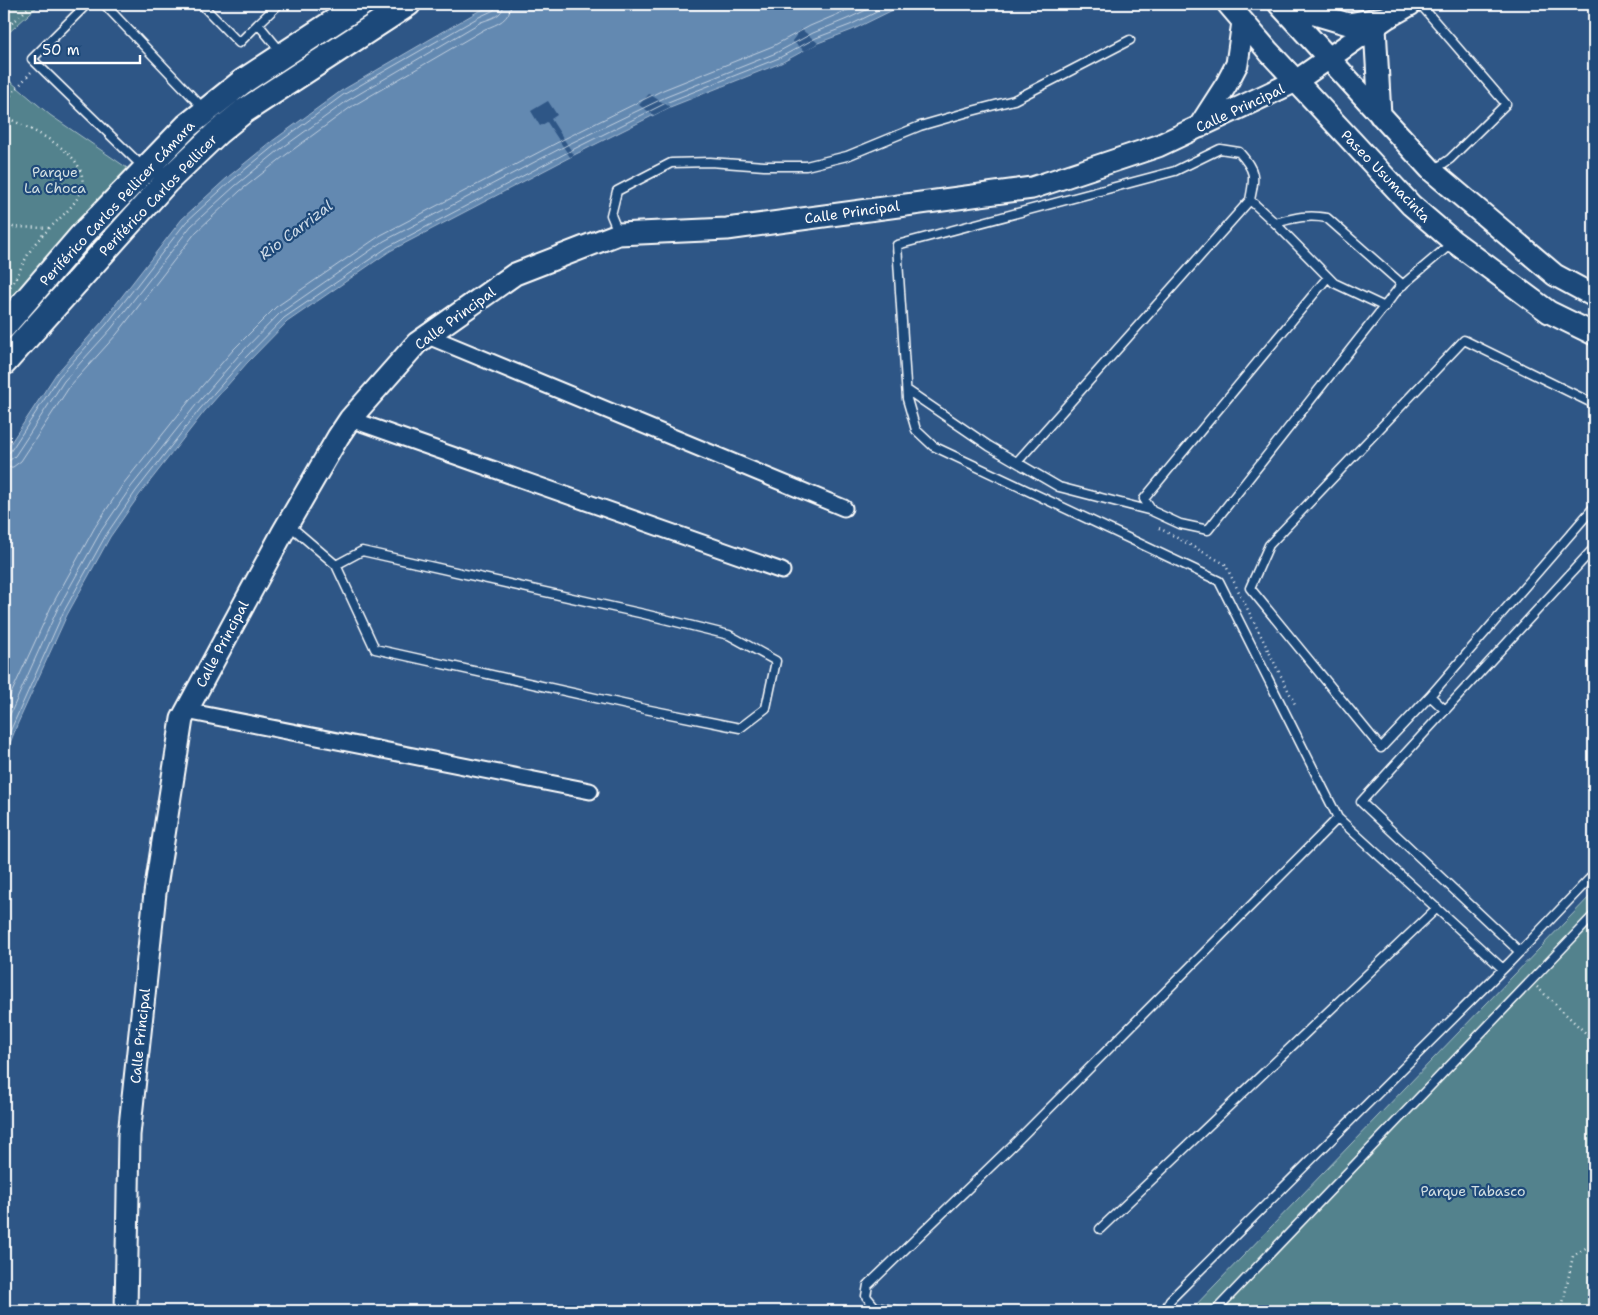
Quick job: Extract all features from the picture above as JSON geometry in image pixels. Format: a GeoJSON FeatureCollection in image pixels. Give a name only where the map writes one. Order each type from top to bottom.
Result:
{"type":"FeatureCollection","features":[{"type":"Feature","properties":{"kind":"main road","name":"Periférico Carlos Pellicer Cámara"},"geometry":{"type":"LineString","coordinates":[[4,326],[82,235],[187,126],[242,82],[361,4]]}},
{"type":"Feature","properties":{"kind":"main road","name":"Periférico Carlos Pellicer"},"geometry":{"type":"LineString","coordinates":[[4,363],[167,181],[217,133],[244,111],[408,4]]}},
{"type":"Feature","properties":{"kind":"main road","name":"Paseo Usumacinta"},"geometry":{"type":"LineString","coordinates":[[1228,4],[1296,81],[1411,205],[1453,241],[1550,312],[1594,334]]}},
{"type":"Feature","properties":{"kind":"main road"},"geometry":{"type":"LineString","coordinates":[[1279,4],[1432,172],[1555,275],[1594,296]]}},
{"type":"Feature","properties":{"kind":"main road"},"geometry":{"type":"LineString","coordinates":[[1289,4],[1348,24],[1381,22],[1380,115]]}},
{"type":"Feature","properties":{"kind":"main road","name":"Calle Principal"},"geometry":{"type":"LineString","coordinates":[[126,1311],[129,1135],[155,893],[182,719],[287,524],[350,419],[417,343],[516,274],[618,234],[726,229],[1032,188],[1158,146],[1296,81],[1381,22],[1411,4]]}},
{"type":"Feature","properties":{"kind":"main road"},"geometry":{"type":"LineString","coordinates":[[1199,127],[1237,64],[1243,22]]}},
{"type":"Feature","properties":{"kind":"street"},"geometry":{"type":"LineString","coordinates":[[428,336],[844,508]]}},
{"type":"Feature","properties":{"kind":"street"},"geometry":{"type":"LineString","coordinates":[[350,419],[782,571]]}},
{"type":"Feature","properties":{"kind":"street"},"geometry":{"type":"LineString","coordinates":[[186,711],[590,791]]}},
{"type":"Feature","properties":{"kind":"lane"},"geometry":{"type":"LineString","coordinates":[[88,4],[32,59],[145,169]]}},
{"type":"Feature","properties":{"kind":"lane"},"geometry":{"type":"LineString","coordinates":[[104,4],[206,110]]}},
{"type":"Feature","properties":{"kind":"lane"},"geometry":{"type":"LineString","coordinates":[[201,4],[239,43],[279,4]]}},
{"type":"Feature","properties":{"kind":"lane"},"geometry":{"type":"LineString","coordinates":[[1420,4],[1506,104],[1450,159],[1432,172]]}},
{"type":"Feature","properties":{"kind":"lane"},"geometry":{"type":"LineString","coordinates":[[258,24],[283,55]]}},
{"type":"Feature","properties":{"kind":"lane"},"geometry":{"type":"LineString","coordinates":[[618,234],[611,215],[617,191],[671,163],[710,162],[764,166],[806,166],[847,156],[920,126],[1014,100],[1130,40]]}},
{"type":"Feature","properties":{"kind":"lane"},"geometry":{"type":"LineString","coordinates":[[1017,462],[1250,200],[1254,182],[1251,164],[1239,152],[1220,149],[1174,171],[897,245],[907,390],[916,430],[933,446],[1219,581],[1338,818],[1503,969]]}},
{"type":"Feature","properties":{"kind":"lane"},"geometry":{"type":"LineString","coordinates":[[1250,200],[1334,283],[1385,307]]}},
{"type":"Feature","properties":{"kind":"lane"},"geometry":{"type":"LineString","coordinates":[[1275,223],[1303,216],[1327,218],[1403,285]]}},
{"type":"Feature","properties":{"kind":"lane"},"geometry":{"type":"LineString","coordinates":[[907,390],[989,446],[1059,487],[1152,511],[1180,524],[1208,530],[1403,285],[1453,241]]}},
{"type":"Feature","properties":{"kind":"lane"},"geometry":{"type":"LineString","coordinates":[[1152,511],[1144,498],[1328,277]]}},
{"type":"Feature","properties":{"kind":"lane"},"geometry":{"type":"LineString","coordinates":[[1594,404],[1464,340],[1269,545],[1250,588],[1381,748],[1430,696],[1594,507]]}},
{"type":"Feature","properties":{"kind":"lane"},"geometry":{"type":"LineString","coordinates":[[287,524],[336,566],[375,649],[645,710],[740,728],[766,708],[776,661],[730,635],[362,551],[336,566]]}},
{"type":"Feature","properties":{"kind":"lane"},"geometry":{"type":"LineString","coordinates":[[1520,952],[1360,802],[1594,548]]}},
{"type":"Feature","properties":{"kind":"lane"},"geometry":{"type":"LineString","coordinates":[[1430,696],[1446,710]]}},
{"type":"Feature","properties":{"kind":"lane"},"geometry":{"type":"LineString","coordinates":[[899,1311],[875,1307],[866,1296],[868,1285],[1015,1143],[1338,818]]}},
{"type":"Feature","properties":{"kind":"lane"},"geometry":{"type":"LineString","coordinates":[[1166,1311],[1170,1300],[1520,952],[1594,874]]}},
{"type":"Feature","properties":{"kind":"lane"},"geometry":{"type":"LineString","coordinates":[[1100,1228],[1437,908]]}},
{"type":"Feature","properties":{"kind":"lane"},"geometry":{"type":"LineString","coordinates":[[1214,1311],[1594,915]]}},
{"type":"Feature","properties":{"kind":"path"},"geometry":{"type":"LineString","coordinates":[[4,29],[32,4]]}},
{"type":"Feature","properties":{"kind":"path"},"geometry":{"type":"LineString","coordinates":[[4,103],[38,65]]}},
{"type":"Feature","properties":{"kind":"path"},"geometry":{"type":"LineString","coordinates":[[4,116],[59,146],[81,170],[82,181],[79,194],[34,246],[4,292]]}},
{"type":"Feature","properties":{"kind":"path"},"geometry":{"type":"LineString","coordinates":[[4,222],[22,229],[49,228]]}},
{"type":"Feature","properties":{"kind":"path"},"geometry":{"type":"LineString","coordinates":[[1158,527],[1225,564],[1299,713]]}},
{"type":"Feature","properties":{"kind":"path"},"geometry":{"type":"LineString","coordinates":[[1530,982],[1594,1041]]}},
{"type":"Feature","properties":{"kind":"path"},"geometry":{"type":"LineString","coordinates":[[1563,1311],[1562,1308],[1573,1256],[1594,1243]]}},
{"type":"Feature","properties":{"kind":"green space"},"geometry":{"type":"Polygon","coordinates":[[[4,4],[40,4],[4,37],[4,4]]]}},
{"type":"Feature","properties":{"kind":"green space","name":"Parque La Choca"},"geometry":{"type":"Polygon","coordinates":[[[4,76],[50,115],[133,172],[4,313],[4,76]]]}},
{"type":"Feature","properties":{"kind":"green space","name":"Parque Tabasco"},"geometry":{"type":"Polygon","coordinates":[[[1594,892],[1594,1311],[1190,1311],[1594,892]]]}},
{"type":"Feature","properties":{"kind":"water","name":"Rio Carrizal"},"geometry":{"type":"Polygon","coordinates":[[[497,4],[905,4],[852,30],[818,43],[781,63],[670,107],[574,155],[390,251],[287,322],[247,363],[204,412],[140,494],[110,537],[67,615],[17,725],[4,759],[4,453],[56,374],[102,322],[182,219],[228,177],[271,142],[341,91],[477,12],[497,4]]]}},
{"type":"Feature","properties":{"kind":"pier"},"geometry":{"type":"Polygon","coordinates":[[[801,29],[818,43],[805,51],[792,41],[801,29]]]}},
{"type":"Feature","properties":{"kind":"pier"},"geometry":{"type":"Polygon","coordinates":[[[649,94],[670,107],[654,115],[639,105],[649,94]]]}},
{"type":"Feature","properties":{"kind":"pier"},"geometry":{"type":"Polygon","coordinates":[[[548,101],[557,115],[551,119],[574,155],[570,157],[547,122],[540,126],[531,111],[548,101]]]}}]}
